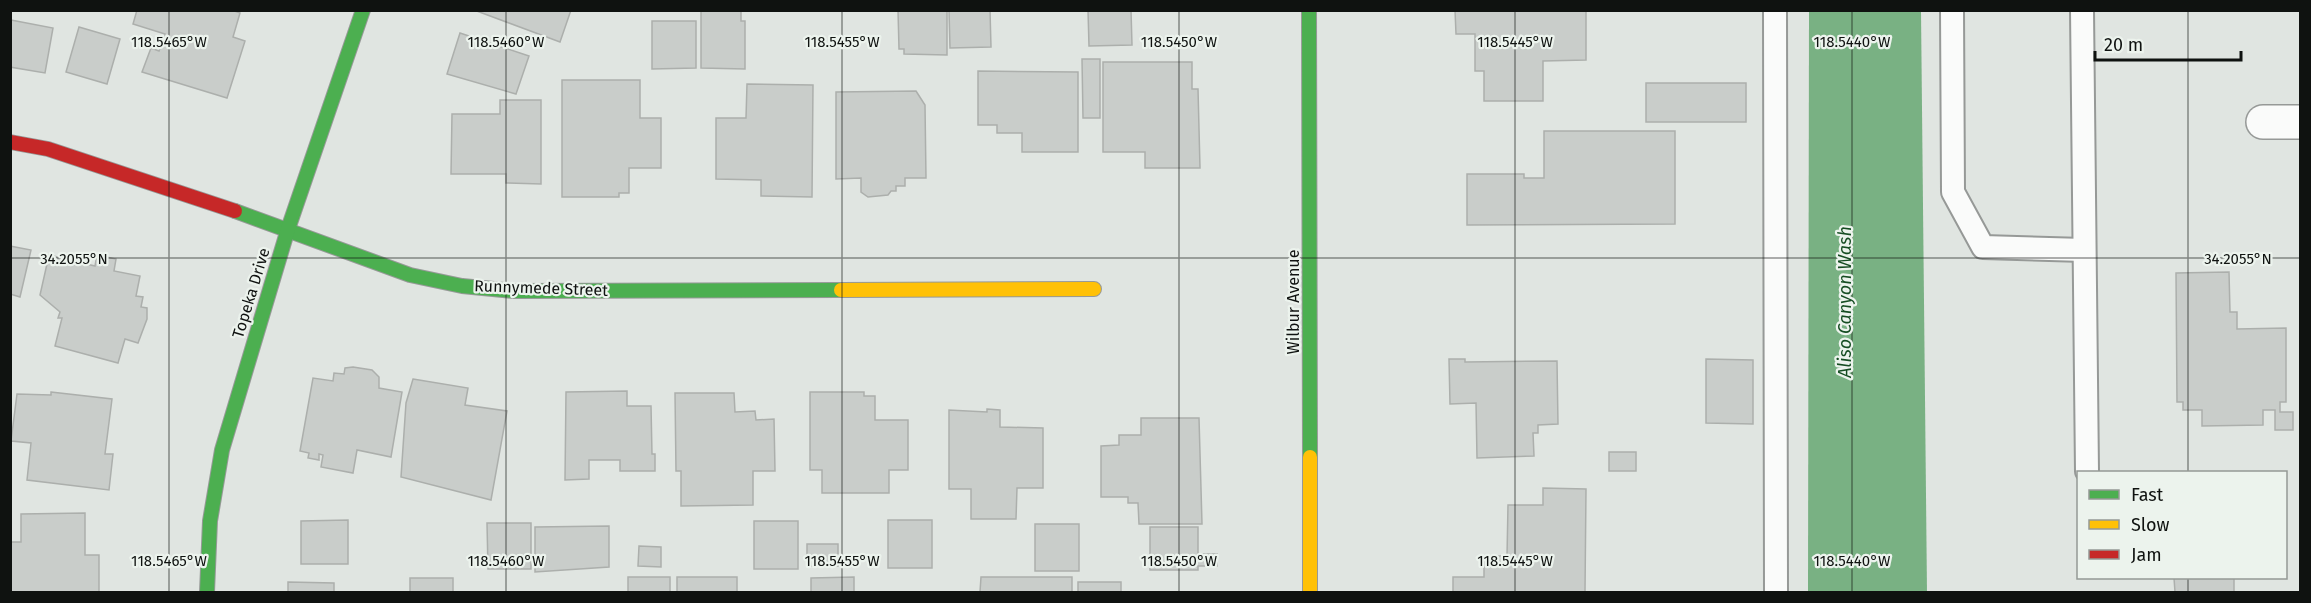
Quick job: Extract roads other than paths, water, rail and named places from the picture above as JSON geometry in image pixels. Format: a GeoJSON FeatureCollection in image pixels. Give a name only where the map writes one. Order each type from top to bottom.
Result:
{"type":"FeatureCollection","features":[{"type":"Feature","properties":{"kind":"street","name":"Topeka Drive"},"geometry":{"type":"LineString","coordinates":[[207,592],[208,531],[213,487],[288,229],[363,10]]}},
{"type":"Feature","properties":{"kind":"street","name":"Wilbur Avenue"},"geometry":{"type":"LineString","coordinates":[[1309,10],[1310,592]]}},
{"type":"Feature","properties":{"kind":"street"},"geometry":{"type":"LineString","coordinates":[[2263,122],[2301,122]]}},
{"type":"Feature","properties":{"kind":"street","name":"Runnymede Street"},"geometry":{"type":"LineString","coordinates":[[10,142],[48,149],[176,189],[410,275],[462,286],[514,291],[1094,289]]}},
{"type":"Feature","properties":{"kind":"lane"},"geometry":{"type":"LineString","coordinates":[[1776,10],[1776,592]]}},
{"type":"Feature","properties":{"kind":"lane"},"geometry":{"type":"LineString","coordinates":[[1952,10],[1953,192],[1973,229],[1983,247],[2084,250]]}},
{"type":"Feature","properties":{"kind":"lane"},"geometry":{"type":"LineString","coordinates":[[2082,10],[2087,471]]}},
{"type":"Feature","properties":{"kind":"water","name":"Aliso Canyon Wash"},"geometry":{"type":"Polygon","coordinates":[[[1809,11],[1921,11],[1927,592],[1808,592],[1809,11]]]}}]}
